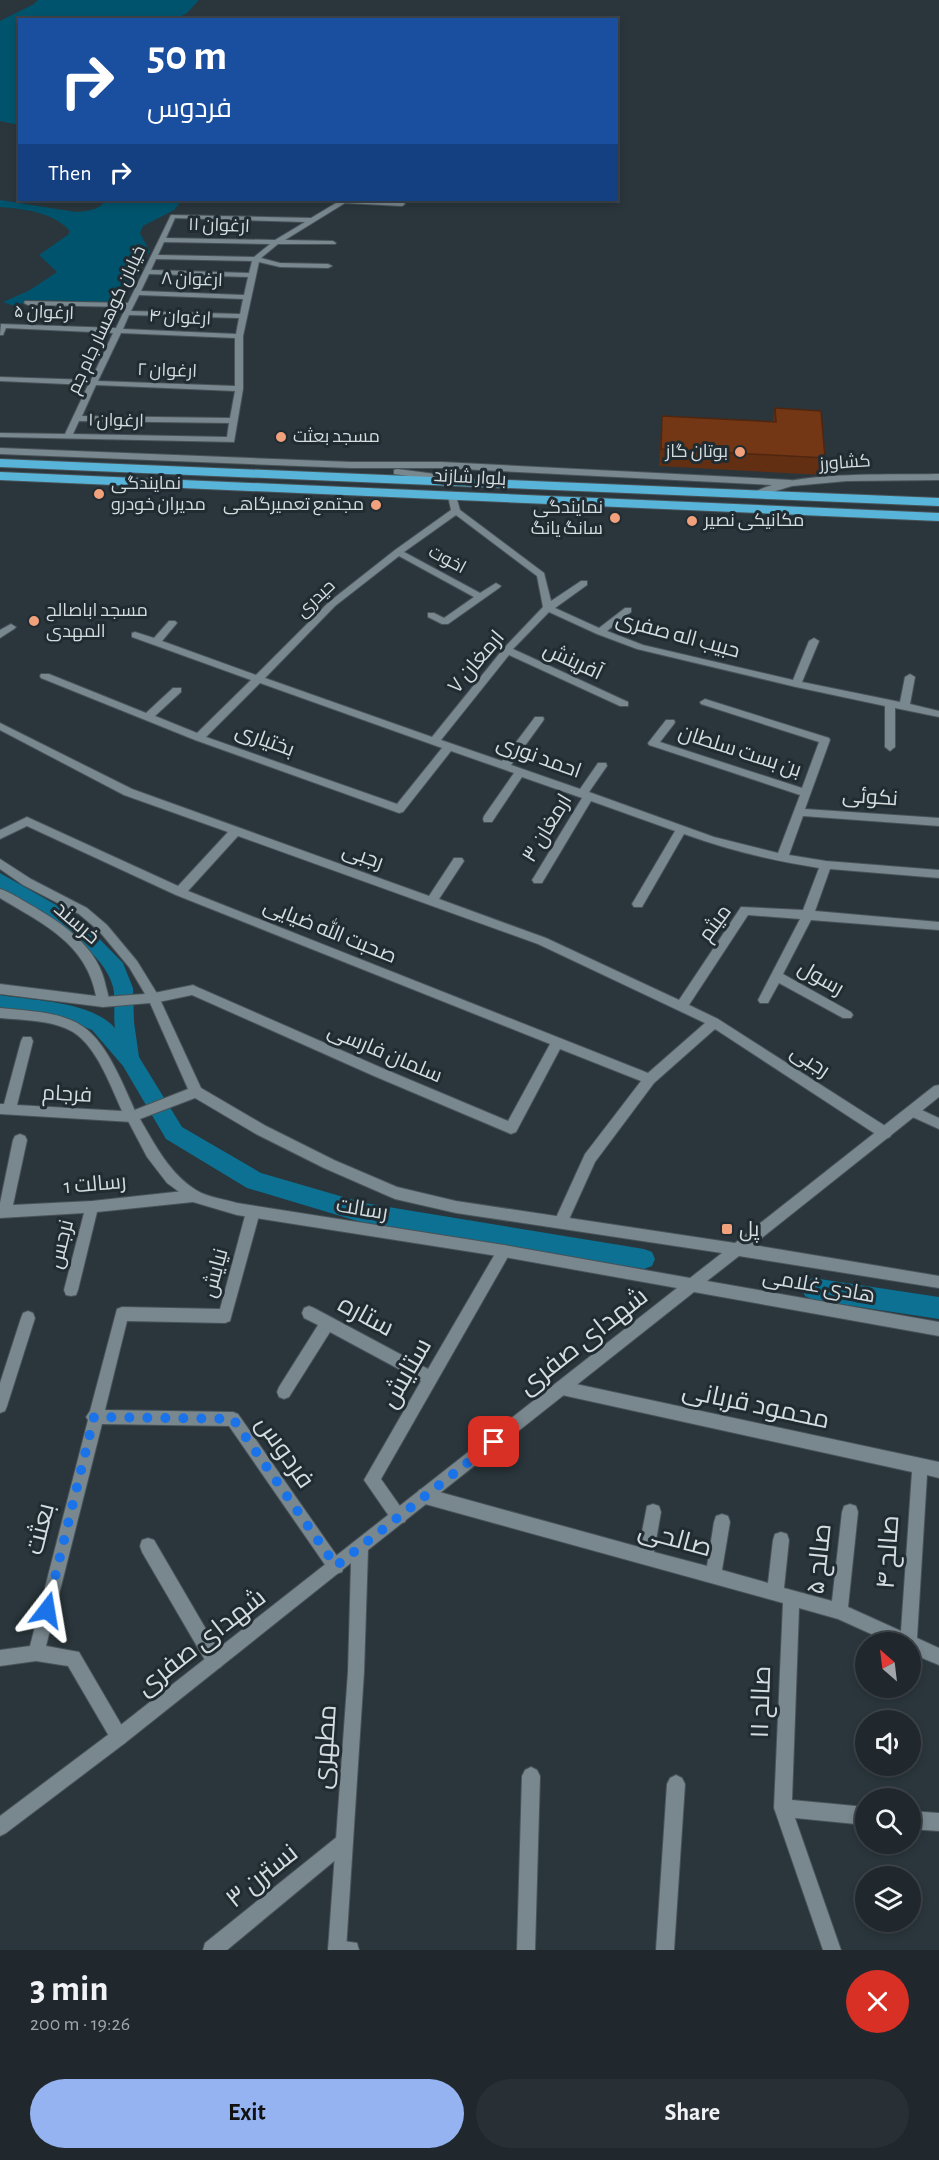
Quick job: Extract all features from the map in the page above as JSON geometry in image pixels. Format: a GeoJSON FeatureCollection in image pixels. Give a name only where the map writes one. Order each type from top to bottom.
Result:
{"type":"FeatureCollection","features":[{"type":"Feature","properties":{"kind":"highway"},"geometry":{"type":"LineString","coordinates":[[56,465],[62,453]]}},
{"type":"Feature","properties":{"kind":"highway","name":"بلوار شازند"},"geometry":{"type":"LineString","coordinates":[[0,463],[939,502]]}},
{"type":"Feature","properties":{"kind":"highway","name":"بلوار شازند"},"geometry":{"type":"LineString","coordinates":[[0,476],[939,518]]}},
{"type":"Feature","properties":{"kind":"street"},"geometry":{"type":"LineString","coordinates":[[237,450],[234,421],[239,389],[239,336],[256,259],[275,243],[342,201]]}},
{"type":"Feature","properties":{"kind":"street"},"geometry":{"type":"LineString","coordinates":[[358,201],[402,204]]}},
{"type":"Feature","properties":{"kind":"street","name":"خیابان کوهسار جام جم"},"geometry":{"type":"LineString","coordinates":[[68,436],[173,216],[312,220]]}},
{"type":"Feature","properties":{"kind":"street","name":"ارغوان ۱۱"},"geometry":{"type":"LineString","coordinates":[[162,240],[333,243]]}},
{"type":"Feature","properties":{"kind":"street"},"geometry":{"type":"LineString","coordinates":[[154,256],[256,259],[280,265],[328,266]]}},
{"type":"Feature","properties":{"kind":"street"},"geometry":{"type":"LineString","coordinates":[[147,272],[252,275]]}},
{"type":"Feature","properties":{"kind":"street","name":"ارغوان ۸"},"geometry":{"type":"LineString","coordinates":[[136,293],[247,297]]}},
{"type":"Feature","properties":{"kind":"street"},"geometry":{"type":"LineString","coordinates":[[28,303],[243,316]]}},
{"type":"Feature","properties":{"kind":"street","name":"ارغوان ۵"},"geometry":{"type":"LineString","coordinates":[[2,330],[119,331]]}},
{"type":"Feature","properties":{"kind":"street","name":"ارغوان ۴"},"geometry":{"type":"LineString","coordinates":[[119,331],[239,336]]}},
{"type":"Feature","properties":{"kind":"street","name":"ارغوان ۲"},"geometry":{"type":"LineString","coordinates":[[0,379],[239,389]]}},
{"type":"Feature","properties":{"kind":"street"},"geometry":{"type":"LineString","coordinates":[[77,418],[234,421]]}},
{"type":"Feature","properties":{"kind":"street","name":"ارغوان ۱"},"geometry":{"type":"LineString","coordinates":[[0,435],[68,436],[237,450]]}},
{"type":"Feature","properties":{"kind":"street"},"geometry":{"type":"LineString","coordinates":[[211,459],[237,450]]}},
{"type":"Feature","properties":{"kind":"street"},"geometry":{"type":"LineString","coordinates":[[0,451],[211,459],[237,450],[476,483]]}},
{"type":"Feature","properties":{"kind":"street"},"geometry":{"type":"LineString","coordinates":[[351,465],[453,466],[791,483]]}},
{"type":"Feature","properties":{"kind":"street","name":"کشاورز"},"geometry":{"type":"LineString","coordinates":[[756,494],[791,483],[847,478],[939,477]]}},
{"type":"Feature","properties":{"kind":"street"},"geometry":{"type":"LineString","coordinates":[[452,496],[456,511],[541,575],[548,608]]}},
{"type":"Feature","properties":{"kind":"street","name":"حیدری"},"geometry":{"type":"LineString","coordinates":[[199,738],[332,604],[398,552],[456,511]]}},
{"type":"Feature","properties":{"kind":"street","name":"اخوت"},"geometry":{"type":"LineString","coordinates":[[398,552],[481,597]]}},
{"type":"Feature","properties":{"kind":"street","name":"ارمغان ۷"},"geometry":{"type":"LineString","coordinates":[[434,741],[507,650],[548,608],[584,583]]}},
{"type":"Feature","properties":{"kind":"street"},"geometry":{"type":"LineString","coordinates":[[431,615],[445,622],[496,585]]}},
{"type":"Feature","properties":{"kind":"street","name":"حبیب اله صفری"},"geometry":{"type":"LineString","coordinates":[[548,608],[600,632],[640,647],[796,684],[939,714]]}},
{"type":"Feature","properties":{"kind":"street"},"geometry":{"type":"LineString","coordinates":[[600,632],[628,610]]}},
{"type":"Feature","properties":{"kind":"street"},"geometry":{"type":"LineString","coordinates":[[156,642],[171,623]]}},
{"type":"Feature","properties":{"kind":"street"},"geometry":{"type":"LineString","coordinates":[[0,636],[11,627]]}},
{"type":"Feature","properties":{"kind":"street","name":"احمد نوری"},"geometry":{"type":"LineString","coordinates":[[135,635],[712,840],[782,858],[826,866],[939,874]]}},
{"type":"Feature","properties":{"kind":"street"},"geometry":{"type":"LineString","coordinates":[[796,684],[814,641]]}},
{"type":"Feature","properties":{"kind":"street","name":"آفرینش"},"geometry":{"type":"LineString","coordinates":[[507,650],[624,704]]}},
{"type":"Feature","properties":{"kind":"street","name":"بختیاری"},"geometry":{"type":"LineString","coordinates":[[45,676],[199,738],[399,809],[449,746]]}},
{"type":"Feature","properties":{"kind":"street"},"geometry":{"type":"LineString","coordinates":[[904,707],[910,677]]}},
{"type":"Feature","properties":{"kind":"street"},"geometry":{"type":"LineString","coordinates":[[148,717],[177,690]]}},
{"type":"Feature","properties":{"kind":"street"},"geometry":{"type":"LineString","coordinates":[[705,702],[825,740],[782,858]]}},
{"type":"Feature","properties":{"kind":"street"},"geometry":{"type":"LineString","coordinates":[[890,704],[890,747]]}},
{"type":"Feature","properties":{"kind":"street"},"geometry":{"type":"LineString","coordinates":[[504,766],[539,718]]}},
{"type":"Feature","properties":{"kind":"street","name":"بن بست سلطان"},"geometry":{"type":"LineString","coordinates":[[670,722],[654,743],[806,793]]}},
{"type":"Feature","properties":{"kind":"street","name":"رجبی"},"geometry":{"type":"LineString","coordinates":[[0,726],[128,792],[542,941],[714,1022],[885,1132]]}},
{"type":"Feature","properties":{"kind":"street","name":"ارمغان ۳"},"geometry":{"type":"LineString","coordinates":[[538,880],[602,766]]}},
{"type":"Feature","properties":{"kind":"street"},"geometry":{"type":"LineString","coordinates":[[488,819],[520,772]]}},
{"type":"Feature","properties":{"kind":"street","name":"نکوئی"},"geometry":{"type":"LineString","coordinates":[[799,812],[939,822]]}},
{"type":"Feature","properties":{"kind":"street","name":"صحبت الله ضیایی"},"geometry":{"type":"LineString","coordinates":[[0,835],[27,821],[180,892],[650,1079]]}},
{"type":"Feature","properties":{"kind":"street"},"geometry":{"type":"LineString","coordinates":[[638,904],[682,829]]}},
{"type":"Feature","properties":{"kind":"street"},"geometry":{"type":"LineString","coordinates":[[180,892],[235,832]]}},
{"type":"Feature","properties":{"kind":"street"},"geometry":{"type":"LineString","coordinates":[[432,901],[458,861]]}},
{"type":"Feature","properties":{"kind":"street"},"geometry":{"type":"LineString","coordinates":[[0,863],[27,882],[83,911],[103,928],[133,964],[154,998],[196,1092],[132,1117]]}},
{"type":"Feature","properties":{"kind":"street"},"geometry":{"type":"LineString","coordinates":[[764,1000],[807,916],[826,866]]}},
{"type":"Feature","properties":{"kind":"street","name":"خرسند"},"geometry":{"type":"LineString","coordinates":[[0,893],[65,933],[93,963],[102,985],[103,1002]]}},
{"type":"Feature","properties":{"kind":"street","name":"میثم"},"geometry":{"type":"LineString","coordinates":[[681,1007],[745,910],[807,916]]}},
{"type":"Feature","properties":{"kind":"street"},"geometry":{"type":"LineString","coordinates":[[807,916],[939,926]]}},
{"type":"Feature","properties":{"kind":"street","name":"رسول"},"geometry":{"type":"LineString","coordinates":[[777,975],[847,1015]]}},
{"type":"Feature","properties":{"kind":"street"},"geometry":{"type":"LineString","coordinates":[[0,989],[103,1002],[154,998]]}},
{"type":"Feature","properties":{"kind":"street","name":"سلمان فارسی"},"geometry":{"type":"LineString","coordinates":[[154,998],[194,990],[511,1128],[557,1043]]}},
{"type":"Feature","properties":{"kind":"street","name":"رسالت"},"geometry":{"type":"LineString","coordinates":[[0,1013],[62,1023],[78,1029],[99,1054],[152,1153],[166,1171],[193,1196],[253,1212],[504,1251],[692,1285]]}},
{"type":"Feature","properties":{"kind":"street"},"geometry":{"type":"LineString","coordinates":[[561,1222],[590,1158],[650,1079],[714,1022]]}},
{"type":"Feature","properties":{"kind":"street"},"geometry":{"type":"LineString","coordinates":[[5,1110],[27,1041]]}},
{"type":"Feature","properties":{"kind":"street","name":"شهدای صفری"},"geometry":{"type":"LineString","coordinates":[[0,1827],[119,1737],[939,1090]]}},
{"type":"Feature","properties":{"kind":"street","name":"رسالت"},"geometry":{"type":"LineString","coordinates":[[196,1092],[261,1130],[395,1193],[456,1207],[737,1249]]}},
{"type":"Feature","properties":{"kind":"street","name":"فرجام"},"geometry":{"type":"LineString","coordinates":[[5,1110],[132,1117]]}},
{"type":"Feature","properties":{"kind":"street"},"geometry":{"type":"LineString","coordinates":[[913,1111],[939,1124]]}},
{"type":"Feature","properties":{"kind":"street"},"geometry":{"type":"LineString","coordinates":[[3,1212],[20,1140]]}},
{"type":"Feature","properties":{"kind":"street","name":"رسالت 1"},"geometry":{"type":"LineString","coordinates":[[3,1212],[92,1207],[193,1196]]}},
{"type":"Feature","properties":{"kind":"street","name":"نرجس"},"geometry":{"type":"LineString","coordinates":[[71,1290],[92,1207]]}},
{"type":"Feature","properties":{"kind":"street","name":"نیایش"},"geometry":{"type":"LineString","coordinates":[[122,1314],[225,1316],[253,1212]]}},
{"type":"Feature","properties":{"kind":"street","name":"هادی غلامی"},"geometry":{"type":"LineString","coordinates":[[737,1249],[939,1282]]}},
{"type":"Feature","properties":{"kind":"street","name":"ستایش"},"geometry":{"type":"LineString","coordinates":[[399,1516],[372,1480],[504,1251]]}},
{"type":"Feature","properties":{"kind":"street","name":"هادی غلامی"},"geometry":{"type":"LineString","coordinates":[[692,1285],[939,1329]]}},
{"type":"Feature","properties":{"kind":"street","name":"ستاره"},"geometry":{"type":"LineString","coordinates":[[309,1313],[431,1378]]}},
{"type":"Feature","properties":{"kind":"street","name":"بعثت"},"geometry":{"type":"LineString","coordinates":[[36,1653],[94,1417],[122,1314]]}},
{"type":"Feature","properties":{"kind":"street"},"geometry":{"type":"LineString","coordinates":[[0,1406],[28,1318]]}},
{"type":"Feature","properties":{"kind":"street"},"geometry":{"type":"LineString","coordinates":[[284,1392],[328,1323]]}},
{"type":"Feature","properties":{"kind":"street","name":"محمود قربانی"},"geometry":{"type":"LineString","coordinates":[[562,1388],[939,1470]]}},
{"type":"Feature","properties":{"kind":"street","name":"فردوس"},"geometry":{"type":"LineString","coordinates":[[94,1417],[233,1419],[336,1566]]}},
{"type":"Feature","properties":{"kind":"street","name":"صالح ۴"},"geometry":{"type":"LineString","coordinates":[[909,1632],[920,1465]]}},
{"type":"Feature","properties":{"kind":"street","name":"صالحی"},"geometry":{"type":"LineString","coordinates":[[425,1496],[839,1611],[884,1632]]}},
{"type":"Feature","properties":{"kind":"street"},"geometry":{"type":"LineString","coordinates":[[645,1557],[653,1512]]}},
{"type":"Feature","properties":{"kind":"street","name":"صالح ۵"},"geometry":{"type":"LineString","coordinates":[[839,1611],[850,1512]]}},
{"type":"Feature","properties":{"kind":"street"},"geometry":{"type":"LineString","coordinates":[[713,1576],[722,1522]]}},
{"type":"Feature","properties":{"kind":"street","name":"صالح ۱۱"},"geometry":{"type":"LineString","coordinates":[[781,1540],[783,1808]]}},
{"type":"Feature","properties":{"kind":"street"},"geometry":{"type":"LineString","coordinates":[[148,1546],[215,1661]]}},
{"type":"Feature","properties":{"kind":"street","name":"مطهری"},"geometry":{"type":"LineString","coordinates":[[337,1950],[356,1672],[360,1547]]}},
{"type":"Feature","properties":{"kind":"street","name":"صالحی"},"geometry":{"type":"LineString","coordinates":[[921,1649],[939,1657]]}},
{"type":"Feature","properties":{"kind":"street"},"geometry":{"type":"LineString","coordinates":[[0,1658],[36,1653],[73,1658],[119,1737]]}},
{"type":"Feature","properties":{"kind":"street"},"geometry":{"type":"LineString","coordinates":[[526,1950],[531,1776]]}},
{"type":"Feature","properties":{"kind":"street"},"geometry":{"type":"LineString","coordinates":[[665,1950],[676,1784]]}},
{"type":"Feature","properties":{"kind":"street"},"geometry":{"type":"LineString","coordinates":[[832,1950],[783,1808],[855,1815]]}},
{"type":"Feature","properties":{"kind":"street"},"geometry":{"type":"LineString","coordinates":[[921,1821],[939,1822]]}},
{"type":"Feature","properties":{"kind":"street","name":"نسترن ۳"},"geometry":{"type":"LineString","coordinates":[[212,1950],[344,1842]]}},
{"type":"Feature","properties":{"kind":"street"},"geometry":{"type":"LineString","coordinates":[[337,1950],[350,1950]]}},
{"type":"Feature","properties":{"kind":"shaded area"},"geometry":{"type":"Polygon","coordinates":[[[38,0],[199,0],[187,13],[178,18],[18,18],[18,125],[0,121],[0,21],[38,0]]]}},
{"type":"Feature","properties":{"kind":"shaded area"},"geometry":{"type":"Polygon","coordinates":[[[0,200],[76,212],[95,209],[103,201],[181,201],[174,210],[143,226],[140,233],[150,252],[139,259],[120,302],[31,300],[14,306],[3,302],[30,290],[57,272],[39,255],[69,234],[69,230],[46,215],[28,210],[0,207],[0,200]]]}},
{"type":"Feature","properties":{"kind":"building"},"geometry":{"type":"Polygon","coordinates":[[[775,408],[821,411],[825,458],[661,449],[662,416],[776,422],[775,408]]]}},
{"type":"Feature","properties":{"kind":"waterway"},"geometry":{"type":"LineString","coordinates":[[0,880],[72,923],[116,968],[123,988],[124,1022],[129,1059]]}},
{"type":"Feature","properties":{"kind":"waterway"},"geometry":{"type":"LineString","coordinates":[[0,1003],[77,1015],[99,1024],[129,1059]]}},
{"type":"Feature","properties":{"kind":"waterway"},"geometry":{"type":"LineString","coordinates":[[129,1059],[174,1133],[255,1181],[364,1213],[644,1259]]}},
{"type":"Feature","properties":{"kind":"waterway"},"geometry":{"type":"LineString","coordinates":[[813,1289],[939,1308]]}},
{"type":"Feature","properties":{"kind":"place","name":"مسجد بعثت"},"geometry":{"type":"Point","coordinates":[281,437]}},
{"type":"Feature","properties":{"kind":"place","name":"بوتان گاز"},"geometry":{"type":"Point","coordinates":[740,452]}},
{"type":"Feature","properties":{"kind":"place","name":"نمایندگی مدیران خودرو"},"geometry":{"type":"Point","coordinates":[99,494]}},
{"type":"Feature","properties":{"kind":"place","name":"مجتمع تعمیرگاهی"},"geometry":{"type":"Point","coordinates":[376,505]}},
{"type":"Feature","properties":{"kind":"place","name":"نمایندگی سانگ یانگ"},"geometry":{"type":"Point","coordinates":[615,518]}},
{"type":"Feature","properties":{"kind":"place","name":"مکانیکی نصیر"},"geometry":{"type":"Point","coordinates":[692,521]}},
{"type":"Feature","properties":{"kind":"place","name":"مسجد اباصالح المهدی"},"geometry":{"type":"Point","coordinates":[34,621]}},
{"type":"Feature","properties":{"kind":"place","name":"پل"},"geometry":{"type":"Point","coordinates":[727,1229]}},
{"type":"Feature","properties":{"kind":"route"},"geometry":{"type":"LineString","coordinates":[[47,1610],[94,1417],[233,1419],[336,1566],[494,1442]]}}]}
